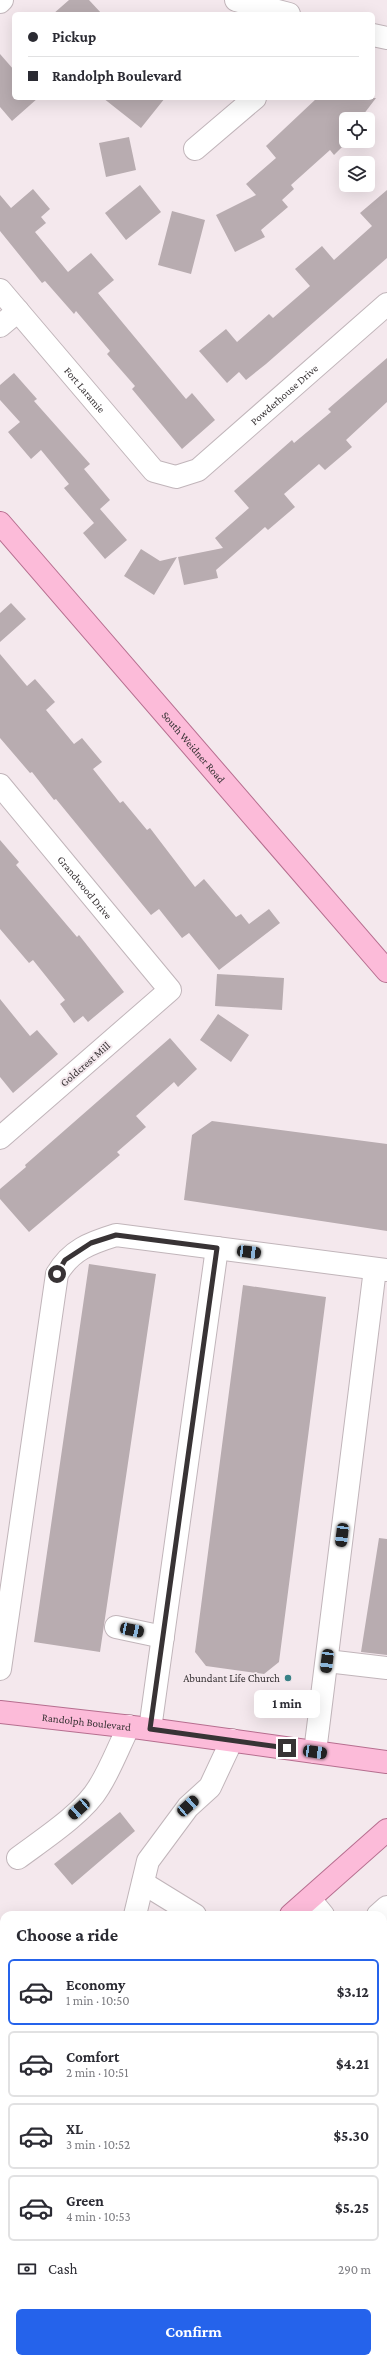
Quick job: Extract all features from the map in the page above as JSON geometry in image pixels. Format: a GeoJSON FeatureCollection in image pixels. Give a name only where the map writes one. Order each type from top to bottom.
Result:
{"type":"FeatureCollection","features":[{"type":"Feature","properties":{"kind":"main road","name":"South Weidner Road"},"geometry":{"type":"LineString","coordinates":[[0,524],[387,971]]}},
{"type":"Feature","properties":{"kind":"main road","name":"Randolph Boulevard"},"geometry":{"type":"LineString","coordinates":[[0,1712],[232,1740],[387,1762]]}},
{"type":"Feature","properties":{"kind":"main road"},"geometry":{"type":"LineString","coordinates":[[304,1911],[316,1907],[387,1830]]}},
{"type":"Feature","properties":{"kind":"street"},"geometry":{"type":"LineString","coordinates":[[236,0],[281,12]]}},
{"type":"Feature","properties":{"kind":"street"},"geometry":{"type":"LineString","coordinates":[[375,35],[387,38]]}},
{"type":"Feature","properties":{"kind":"street"},"geometry":{"type":"LineString","coordinates":[[195,149],[253,100]]}},
{"type":"Feature","properties":{"kind":"street","name":"Fort Laramie"},"geometry":{"type":"LineString","coordinates":[[0,290],[154,471],[176,477]]}},
{"type":"Feature","properties":{"kind":"street","name":"Powderhouse Drive"},"geometry":{"type":"LineString","coordinates":[[176,477],[198,470],[387,304]]}},
{"type":"Feature","properties":{"kind":"street"},"geometry":{"type":"LineString","coordinates":[[0,326],[18,311]]}},
{"type":"Feature","properties":{"kind":"street","name":"Grandwood Drive"},"geometry":{"type":"LineString","coordinates":[[0,786],[170,990]]}},
{"type":"Feature","properties":{"kind":"street","name":"Goldcrest Mill"},"geometry":{"type":"LineString","coordinates":[[1,1134],[170,990]]}},
{"type":"Feature","properties":{"kind":"street"},"geometry":{"type":"LineString","coordinates":[[0,1669],[57,1274],[65,1260],[91,1243],[116,1235],[381,1269],[315,1752]]}},
{"type":"Feature","properties":{"kind":"street"},"geometry":{"type":"LineString","coordinates":[[18,1858],[62,1825],[88,1801],[99,1788],[139,1728],[163,1637],[217,1248]]}},
{"type":"Feature","properties":{"kind":"street"},"geometry":{"type":"LineString","coordinates":[[116,1627],[163,1637]]}},
{"type":"Feature","properties":{"kind":"street"},"geometry":{"type":"LineString","coordinates":[[327,1661],[387,1668]]}},
{"type":"Feature","properties":{"kind":"street"},"geometry":{"type":"LineString","coordinates":[[136,1911],[148,1862],[188,1806],[210,1787],[232,1740]]}},
{"type":"Feature","properties":{"kind":"street"},"geometry":{"type":"LineString","coordinates":[[143,1883],[188,1911]]}},
{"type":"Feature","properties":{"kind":"building"},"geometry":{"type":"Polygon","coordinates":[[[69,0],[89,0],[100,12],[55,12],[69,0]]]}},
{"type":"Feature","properties":{"kind":"building"},"geometry":{"type":"Polygon","coordinates":[[[0,54],[12,68],[12,100],[36,100],[12,121],[0,107],[0,54]]]}},
{"type":"Feature","properties":{"kind":"building"},"geometry":{"type":"Polygon","coordinates":[[[106,100],[163,100],[141,128],[106,100]]]}},
{"type":"Feature","properties":{"kind":"building"},"geometry":{"type":"Polygon","coordinates":[[[315,100],[374,100],[365,112],[339,112],[339,148],[341,148],[334,155],[330,150],[291,185],[294,189],[282,200],[288,207],[261,230],[265,237],[235,252],[216,215],[256,195],[246,184],[276,158],[266,146],[315,100]]]}},
{"type":"Feature","properties":{"kind":"building"},"geometry":{"type":"Polygon","coordinates":[[[129,137],[136,170],[106,177],[99,143],[129,137]]]}},
{"type":"Feature","properties":{"kind":"building"},"geometry":{"type":"Polygon","coordinates":[[[140,185],[161,212],[126,240],[105,213],[140,185]]]}},
{"type":"Feature","properties":{"kind":"building"},"geometry":{"type":"Polygon","coordinates":[[[33,189],[50,209],[41,217],[46,223],[35,232],[68,272],[91,253],[114,280],[98,293],[186,399],[192,393],[215,420],[182,449],[132,389],[135,386],[107,354],[110,351],[76,311],[74,314],[45,281],[42,283],[0,231],[0,195],[11,208],[33,189]]]}},
{"type":"Feature","properties":{"kind":"building"},"geometry":{"type":"Polygon","coordinates":[[[387,190],[387,258],[246,380],[239,372],[227,383],[199,351],[226,329],[237,342],[269,314],[273,318],[310,286],[295,269],[322,246],[334,260],[372,226],[360,213],[387,190]]]}},
{"type":"Feature","properties":{"kind":"building"},"geometry":{"type":"Polygon","coordinates":[[[172,211],[205,220],[191,274],[158,265],[172,211]]]}},
{"type":"Feature","properties":{"kind":"building"},"geometry":{"type":"Polygon","coordinates":[[[387,358],[387,402],[346,440],[352,447],[325,470],[319,464],[284,494],[295,507],[268,530],[265,527],[216,570],[218,578],[184,585],[178,557],[223,548],[215,538],[249,508],[234,491],[292,440],[294,443],[331,412],[328,409],[387,358]]]}},
{"type":"Feature","properties":{"kind":"building"},"geometry":{"type":"Polygon","coordinates":[[[14,373],[37,399],[34,401],[90,464],[84,469],[110,500],[100,509],[127,540],[105,559],[83,533],[94,523],[64,488],[69,484],[41,450],[31,459],[8,432],[20,422],[0,400],[0,385],[14,373]]]}},
{"type":"Feature","properties":{"kind":"building"},"geometry":{"type":"Polygon","coordinates":[[[141,549],[160,561],[177,557],[154,595],[124,576],[141,549]]]}},
{"type":"Feature","properties":{"kind":"building"},"geometry":{"type":"Polygon","coordinates":[[[11,603],[26,619],[0,642],[0,613],[11,603]]]}},
{"type":"Feature","properties":{"kind":"building"},"geometry":{"type":"Polygon","coordinates":[[[0,654],[27,686],[35,679],[55,702],[46,710],[74,744],[82,738],[102,762],[93,769],[120,803],[123,801],[147,830],[150,828],[195,887],[204,879],[236,917],[241,914],[249,924],[269,909],[280,923],[219,970],[189,933],[182,938],[159,909],[151,915],[56,799],[54,800],[32,772],[30,773],[0,738],[0,654]]]}},
{"type":"Feature","properties":{"kind":"building"},"geometry":{"type":"Polygon","coordinates":[[[0,840],[19,862],[16,865],[77,937],[79,935],[124,992],[88,1022],[83,1016],[74,1023],[60,1004],[65,1000],[33,960],[29,963],[0,929],[0,840]]]}},
{"type":"Feature","properties":{"kind":"building"},"geometry":{"type":"Polygon","coordinates":[[[217,974],[284,978],[282,1010],[215,1006],[217,974]]]}},
{"type":"Feature","properties":{"kind":"building"},"geometry":{"type":"Polygon","coordinates":[[[0,999],[30,1036],[37,1030],[58,1054],[13,1093],[0,1077],[0,999]]]}},
{"type":"Feature","properties":{"kind":"building"},"geometry":{"type":"Polygon","coordinates":[[[218,1014],[249,1035],[231,1062],[200,1040],[218,1014]]]}},
{"type":"Feature","properties":{"kind":"building"},"geometry":{"type":"Polygon","coordinates":[[[170,1038],[197,1069],[178,1087],[174,1082],[136,1116],[146,1127],[117,1152],[120,1155],[29,1232],[0,1199],[0,1189],[26,1167],[25,1165],[170,1038]]]}},
{"type":"Feature","properties":{"kind":"building"},"geometry":{"type":"Polygon","coordinates":[[[212,1121],[387,1144],[387,1231],[184,1200],[192,1135],[212,1121]]]}},
{"type":"Feature","properties":{"kind":"building"},"geometry":{"type":"Polygon","coordinates":[[[89,1264],[156,1274],[100,1652],[34,1642],[89,1264]]]}},
{"type":"Feature","properties":{"kind":"building"},"geometry":{"type":"Polygon","coordinates":[[[243,1285],[326,1297],[279,1662],[264,1674],[206,1666],[195,1652],[243,1285]]]}},
{"type":"Feature","properties":{"kind":"building"},"geometry":{"type":"Polygon","coordinates":[[[379,1538],[387,1539],[387,1655],[361,1652],[379,1538]]]}},
{"type":"Feature","properties":{"kind":"building"},"geometry":{"type":"Polygon","coordinates":[[[120,1812],[135,1831],[72,1885],[54,1864],[120,1812]]]}},
{"type":"Feature","properties":{"kind":"place","name":"Abundant Life Church"},"geometry":{"type":"Point","coordinates":[288,1678]}},
{"type":"Feature","properties":{"kind":"route"},"geometry":{"type":"LineString","coordinates":[[57,1274],[65,1260],[91,1243],[116,1235],[217,1248],[150,1729],[287,1748]]}}]}
